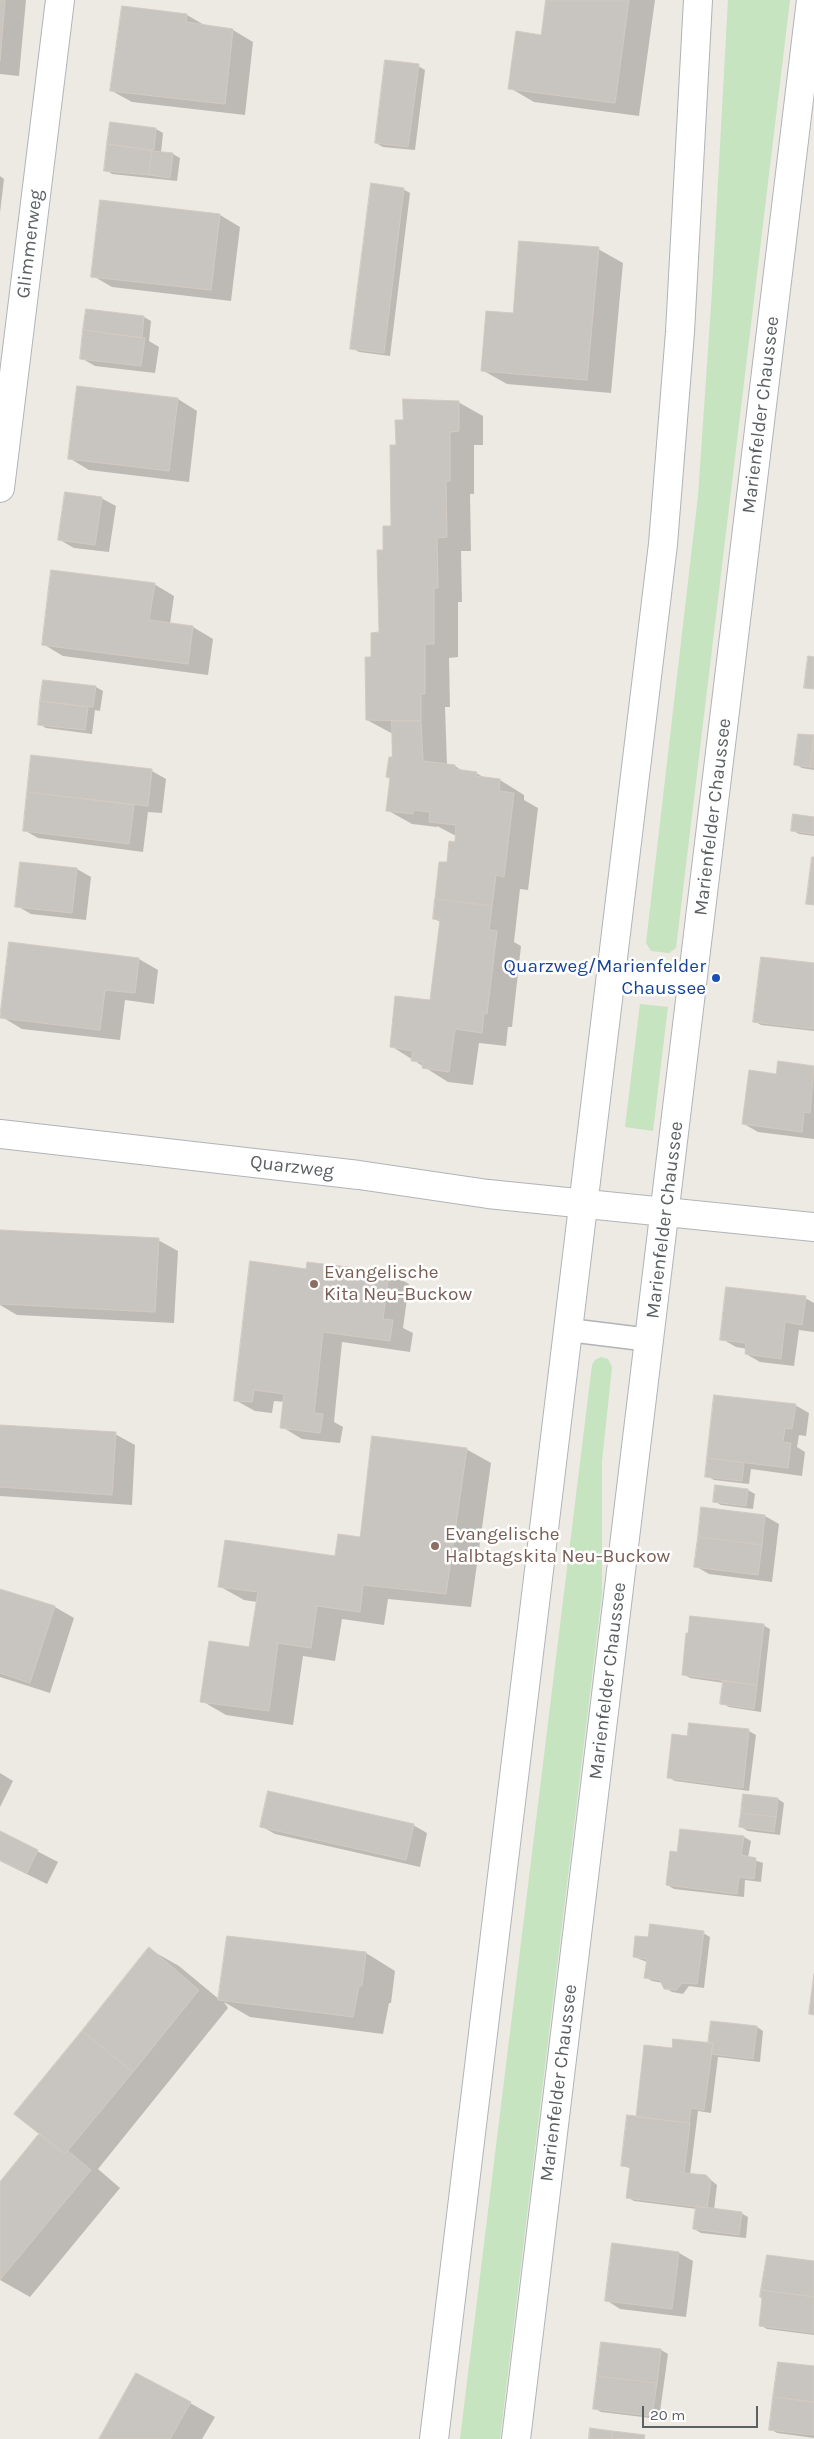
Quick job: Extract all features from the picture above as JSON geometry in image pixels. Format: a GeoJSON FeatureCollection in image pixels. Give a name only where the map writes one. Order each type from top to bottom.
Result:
{"type":"FeatureCollection","features":[{"type":"Feature","properties":{"kind":"main road","name":"Glimmerweg"},"geometry":{"type":"LineString","coordinates":[[0,488],[60,0]]}},
{"type":"Feature","properties":{"kind":"main road"},"geometry":{"type":"LineString","coordinates":[[434,2439],[664,544],[689,197],[698,0]]}},
{"type":"Feature","properties":{"kind":"main road","name":"Marienfelder Chaussee"},"geometry":{"type":"LineString","coordinates":[[516,2439],[666,1213],[811,0]]}},
{"type":"Feature","properties":{"kind":"main road","name":"Quarzweg"},"geometry":{"type":"LineString","coordinates":[[0,1134],[359,1175],[488,1194],[814,1227]]}},
{"type":"Feature","properties":{"kind":"lane"},"geometry":{"type":"LineString","coordinates":[[612,972],[693,980]]}},
{"type":"Feature","properties":{"kind":"lane"},"geometry":{"type":"LineString","coordinates":[[569,1330],[650,1340]]}},
{"type":"Feature","properties":{"kind":"green space"},"geometry":{"type":"Polygon","coordinates":[[[728,0],[790,0],[676,948],[669,953],[651,951],[646,943],[698,496],[712,291],[728,0]]]}},
{"type":"Feature","properties":{"kind":"green space"},"geometry":{"type":"Polygon","coordinates":[[[640,1004],[668,1007],[653,1131],[625,1127],[640,1004]]]}},
{"type":"Feature","properties":{"kind":"green space"},"geometry":{"type":"Polygon","coordinates":[[[601,1357],[608,1359],[612,1367],[602,1461],[602,1594],[500,2439],[460,2439],[592,1365],[595,1360],[601,1357]]]}},
{"type":"Feature","properties":{"kind":"building"},"geometry":{"type":"Polygon","coordinates":[[[0,0],[5,0],[0,61],[0,0]]]}},
{"type":"Feature","properties":{"kind":"building"},"geometry":{"type":"Polygon","coordinates":[[[546,0],[629,0],[615,103],[508,89],[516,31],[541,35],[546,0]]]}},
{"type":"Feature","properties":{"kind":"building"},"geometry":{"type":"Polygon","coordinates":[[[122,6],[187,14],[186,22],[233,29],[225,104],[110,91],[122,6]]]}},
{"type":"Feature","properties":{"kind":"building"},"geometry":{"type":"Polygon","coordinates":[[[385,60],[419,64],[408,147],[375,143],[385,60]]]}},
{"type":"Feature","properties":{"kind":"building"},"geometry":{"type":"Polygon","coordinates":[[[110,122],[156,128],[154,150],[107,144],[110,122]]]}},
{"type":"Feature","properties":{"kind":"building"},"geometry":{"type":"Polygon","coordinates":[[[107,144],[152,151],[149,175],[104,171],[107,144]]]}},
{"type":"Feature","properties":{"kind":"building"},"geometry":{"type":"Polygon","coordinates":[[[152,151],[173,153],[170,178],[149,175],[152,151]]]}},
{"type":"Feature","properties":{"kind":"building"},"geometry":{"type":"Polygon","coordinates":[[[371,183],[404,188],[384,353],[350,349],[371,183]]]}},
{"type":"Feature","properties":{"kind":"building"},"geometry":{"type":"Polygon","coordinates":[[[100,200],[220,214],[211,290],[91,277],[100,200]]]}},
{"type":"Feature","properties":{"kind":"building"},"geometry":{"type":"Polygon","coordinates":[[[519,241],[599,247],[587,380],[481,371],[486,311],[513,313],[519,241]]]}},
{"type":"Feature","properties":{"kind":"building"},"geometry":{"type":"Polygon","coordinates":[[[86,309],[144,316],[142,338],[83,330],[86,309]]]}},
{"type":"Feature","properties":{"kind":"building"},"geometry":{"type":"Polygon","coordinates":[[[83,330],[145,338],[141,366],[80,359],[83,330]]]}},
{"type":"Feature","properties":{"kind":"building"},"geometry":{"type":"Polygon","coordinates":[[[77,386],[178,398],[169,471],[68,459],[77,386]]]}},
{"type":"Feature","properties":{"kind":"building"},"geometry":{"type":"Polygon","coordinates":[[[403,399],[459,401],[459,431],[450,432],[450,481],[446,481],[447,537],[437,538],[438,588],[434,588],[434,644],[425,644],[425,694],[421,694],[421,721],[366,720],[365,657],[371,657],[371,633],[379,632],[377,550],[383,550],[383,526],[391,526],[390,445],[396,445],[395,420],[403,420],[403,399]]]}},
{"type":"Feature","properties":{"kind":"building"},"geometry":{"type":"Polygon","coordinates":[[[65,492],[102,497],[95,545],[58,540],[65,492]]]}},
{"type":"Feature","properties":{"kind":"building"},"geometry":{"type":"Polygon","coordinates":[[[51,570],[155,583],[149,620],[193,626],[188,664],[42,645],[51,570]]]}},
{"type":"Feature","properties":{"kind":"building"},"geometry":{"type":"Polygon","coordinates":[[[808,656],[814,657],[814,689],[804,688],[808,656]]]}},
{"type":"Feature","properties":{"kind":"building"},"geometry":{"type":"Polygon","coordinates":[[[43,680],[96,686],[93,707],[40,701],[43,680]]]}},
{"type":"Feature","properties":{"kind":"building"},"geometry":{"type":"Polygon","coordinates":[[[40,701],[88,707],[85,730],[38,725],[40,701]]]}},
{"type":"Feature","properties":{"kind":"building"},"geometry":{"type":"Polygon","coordinates":[[[392,721],[421,721],[423,761],[455,765],[455,769],[477,772],[476,776],[500,779],[499,791],[514,793],[504,877],[496,875],[492,906],[435,899],[439,862],[447,862],[449,841],[455,842],[456,825],[429,822],[430,812],[413,810],[413,814],[386,811],[390,778],[386,777],[389,757],[392,757],[392,721]]]}},
{"type":"Feature","properties":{"kind":"building"},"geometry":{"type":"Polygon","coordinates":[[[798,734],[814,735],[810,767],[794,765],[798,734]]]}},
{"type":"Feature","properties":{"kind":"building"},"geometry":{"type":"Polygon","coordinates":[[[814,735],[814,768],[810,767],[814,735]]]}},
{"type":"Feature","properties":{"kind":"building"},"geometry":{"type":"Polygon","coordinates":[[[31,755],[152,769],[148,806],[27,792],[31,755]]]}},
{"type":"Feature","properties":{"kind":"building"},"geometry":{"type":"Polygon","coordinates":[[[27,792],[134,805],[129,844],[23,831],[27,792]]]}},
{"type":"Feature","properties":{"kind":"building"},"geometry":{"type":"Polygon","coordinates":[[[793,814],[814,817],[814,834],[791,831],[793,814]]]}},
{"type":"Feature","properties":{"kind":"building"},"geometry":{"type":"Polygon","coordinates":[[[812,857],[814,857],[814,905],[806,904],[812,857]]]}},
{"type":"Feature","properties":{"kind":"building"},"geometry":{"type":"Polygon","coordinates":[[[20,862],[77,868],[72,913],[15,907],[20,862]]]}},
{"type":"Feature","properties":{"kind":"building"},"geometry":{"type":"Polygon","coordinates":[[[435,899],[492,906],[489,930],[497,931],[487,1014],[484,1013],[482,1033],[455,1029],[449,1072],[422,1068],[423,1062],[411,1061],[413,1051],[390,1047],[395,996],[430,1000],[440,920],[433,919],[435,899]]]}},
{"type":"Feature","properties":{"kind":"building"},"geometry":{"type":"Polygon","coordinates":[[[9,942],[139,958],[135,993],[105,990],[100,1030],[0,1018],[9,942]]]}},
{"type":"Feature","properties":{"kind":"building"},"geometry":{"type":"Polygon","coordinates":[[[761,957],[814,963],[814,1029],[753,1022],[761,957]]]}},
{"type":"Feature","properties":{"kind":"building"},"geometry":{"type":"Polygon","coordinates":[[[778,1061],[814,1066],[810,1113],[804,1112],[802,1132],[742,1124],[749,1070],[776,1074],[778,1061]]]}},
{"type":"Feature","properties":{"kind":"building"},"geometry":{"type":"Polygon","coordinates":[[[0,1230],[159,1238],[155,1312],[0,1304],[0,1230]]]}},
{"type":"Feature","properties":{"kind":"building"},"geometry":{"type":"Polygon","coordinates":[[[250,1261],[306,1269],[307,1262],[389,1272],[383,1319],[393,1320],[390,1341],[323,1332],[314,1413],[323,1414],[320,1433],[280,1428],[284,1394],[254,1390],[252,1402],[234,1401],[250,1261]]]}},
{"type":"Feature","properties":{"kind":"building"},"geometry":{"type":"Polygon","coordinates":[[[726,1287],[806,1296],[802,1325],[785,1322],[781,1359],[745,1354],[746,1343],[720,1340],[726,1287]]]}},
{"type":"Feature","properties":{"kind":"building"},"geometry":{"type":"Polygon","coordinates":[[[714,1395],[796,1404],[792,1429],[785,1428],[783,1442],[791,1443],[788,1468],[707,1458],[714,1395]]]}},
{"type":"Feature","properties":{"kind":"building"},"geometry":{"type":"Polygon","coordinates":[[[0,1425],[116,1432],[112,1495],[0,1487],[0,1425]]]}},
{"type":"Feature","properties":{"kind":"building"},"geometry":{"type":"Polygon","coordinates":[[[372,1436],[467,1448],[446,1594],[363,1585],[360,1612],[317,1606],[311,1648],[278,1643],[269,1711],[200,1702],[209,1641],[249,1647],[258,1592],[218,1587],[225,1540],[335,1556],[338,1534],[360,1537],[372,1436]]]}},
{"type":"Feature","properties":{"kind":"building"},"geometry":{"type":"Polygon","coordinates":[[[707,1458],[744,1463],[742,1481],[705,1477],[707,1458]]]}},
{"type":"Feature","properties":{"kind":"building"},"geometry":{"type":"Polygon","coordinates":[[[715,1485],[748,1489],[746,1506],[713,1502],[715,1485]]]}},
{"type":"Feature","properties":{"kind":"building"},"geometry":{"type":"Polygon","coordinates":[[[701,1507],[765,1515],[762,1545],[698,1537],[701,1507]]]}},
{"type":"Feature","properties":{"kind":"building"},"geometry":{"type":"Polygon","coordinates":[[[698,1537],[762,1545],[758,1575],[694,1567],[698,1537]]]}},
{"type":"Feature","properties":{"kind":"building"},"geometry":{"type":"Polygon","coordinates":[[[0,1589],[55,1606],[30,1683],[0,1673],[0,1589]]]}},
{"type":"Feature","properties":{"kind":"building"},"geometry":{"type":"Polygon","coordinates":[[[690,1616],[764,1624],[757,1685],[682,1675],[686,1633],[688,1633],[690,1616]]]}},
{"type":"Feature","properties":{"kind":"building"},"geometry":{"type":"Polygon","coordinates":[[[723,1681],[757,1685],[754,1709],[720,1704],[723,1681]]]}},
{"type":"Feature","properties":{"kind":"building"},"geometry":{"type":"Polygon","coordinates":[[[689,1723],[749,1729],[743,1788],[667,1778],[672,1734],[687,1736],[689,1723]]]}},
{"type":"Feature","properties":{"kind":"building"},"geometry":{"type":"Polygon","coordinates":[[[268,1791],[414,1824],[406,1860],[260,1827],[268,1791]]]}},
{"type":"Feature","properties":{"kind":"building"},"geometry":{"type":"Polygon","coordinates":[[[743,1794],[778,1798],[776,1817],[741,1813],[743,1794]]]}},
{"type":"Feature","properties":{"kind":"building"},"geometry":{"type":"Polygon","coordinates":[[[741,1813],[776,1817],[774,1832],[739,1827],[741,1813]]]}},
{"type":"Feature","properties":{"kind":"building"},"geometry":{"type":"Polygon","coordinates":[[[680,1829],[744,1836],[741,1855],[756,1858],[754,1879],[739,1877],[737,1894],[666,1885],[670,1851],[677,1852],[680,1829]]]}},
{"type":"Feature","properties":{"kind":"building"},"geometry":{"type":"Polygon","coordinates":[[[0,1831],[38,1850],[27,1873],[0,1860],[0,1831]]]}},
{"type":"Feature","properties":{"kind":"building"},"geometry":{"type":"Polygon","coordinates":[[[650,1924],[704,1931],[697,1984],[682,1983],[676,1990],[664,1989],[660,1980],[644,1978],[647,1959],[633,1957],[635,1936],[648,1937],[650,1924]]]}},
{"type":"Feature","properties":{"kind":"building"},"geometry":{"type":"Polygon","coordinates":[[[227,1936],[366,1952],[362,1986],[359,1986],[353,2017],[218,2000],[227,1936]]]}},
{"type":"Feature","properties":{"kind":"building"},"geometry":{"type":"Polygon","coordinates":[[[149,1947],[199,1990],[133,2072],[82,2031],[149,1947]]]}},
{"type":"Feature","properties":{"kind":"building"},"geometry":{"type":"Polygon","coordinates":[[[814,1974],[814,2015],[809,2014],[814,1974]]]}},
{"type":"Feature","properties":{"kind":"building"},"geometry":{"type":"Polygon","coordinates":[[[711,2021],[757,2026],[753,2059],[711,2054],[713,2043],[708,2043],[711,2021]]]}},
{"type":"Feature","properties":{"kind":"building"},"geometry":{"type":"Polygon","coordinates":[[[82,2031],[133,2072],[65,2154],[14,2114],[82,2031]]]}},
{"type":"Feature","properties":{"kind":"building"},"geometry":{"type":"Polygon","coordinates":[[[673,2039],[713,2043],[704,2110],[691,2108],[689,2123],[636,2117],[644,2045],[672,2048],[673,2039]]]}},
{"type":"Feature","properties":{"kind":"building"},"geometry":{"type":"Polygon","coordinates":[[[627,2115],[690,2123],[684,2173],[706,2175],[711,2180],[707,2208],[626,2198],[630,2167],[621,2166],[627,2115]]]}},
{"type":"Feature","properties":{"kind":"building"},"geometry":{"type":"Polygon","coordinates":[[[39,2134],[65,2154],[68,2151],[91,2170],[0,2280],[0,2182],[39,2134]]]}},
{"type":"Feature","properties":{"kind":"building"},"geometry":{"type":"Polygon","coordinates":[[[696,2206],[742,2212],[739,2235],[693,2229],[696,2206]]]}},
{"type":"Feature","properties":{"kind":"building"},"geometry":{"type":"Polygon","coordinates":[[[612,2243],[679,2252],[672,2309],[605,2301],[612,2243]]]}},
{"type":"Feature","properties":{"kind":"building"},"geometry":{"type":"Polygon","coordinates":[[[767,2255],[814,2261],[814,2297],[761,2290],[767,2255]]]}},
{"type":"Feature","properties":{"kind":"building"},"geometry":{"type":"Polygon","coordinates":[[[761,2290],[814,2297],[814,2333],[759,2326],[761,2290]]]}},
{"type":"Feature","properties":{"kind":"building"},"geometry":{"type":"Polygon","coordinates":[[[601,2342],[661,2349],[657,2383],[597,2376],[601,2342]]]}},
{"type":"Feature","properties":{"kind":"building"},"geometry":{"type":"Polygon","coordinates":[[[778,2362],[814,2366],[814,2402],[773,2397],[778,2362]]]}},
{"type":"Feature","properties":{"kind":"building"},"geometry":{"type":"Polygon","coordinates":[[[136,2373],[191,2402],[170,2439],[99,2439],[136,2373]]]}},
{"type":"Feature","properties":{"kind":"building"},"geometry":{"type":"Polygon","coordinates":[[[597,2376],[657,2383],[652,2416],[593,2409],[597,2376]]]}},
{"type":"Feature","properties":{"kind":"building"},"geometry":{"type":"Polygon","coordinates":[[[773,2397],[814,2402],[814,2435],[769,2430],[773,2397]]]}},
{"type":"Feature","properties":{"kind":"building"},"geometry":{"type":"Polygon","coordinates":[[[590,2428],[612,2431],[612,2439],[589,2439],[590,2428]]]}},
{"type":"Feature","properties":{"kind":"building"},"geometry":{"type":"Polygon","coordinates":[[[612,2431],[645,2435],[644,2439],[612,2439],[612,2431]]]}},
{"type":"Feature","properties":{"kind":"place","name":"Quarzweg/Marienfelder Chaussee"},"geometry":{"type":"Point","coordinates":[716,978]}},
{"type":"Feature","properties":{"kind":"place","name":"Evangelische Kita Neu-Buckow"},"geometry":{"type":"Point","coordinates":[314,1284]}},
{"type":"Feature","properties":{"kind":"place","name":"Evangelische Halbtagskita Neu-Buckow"},"geometry":{"type":"Point","coordinates":[435,1546]}}]}
